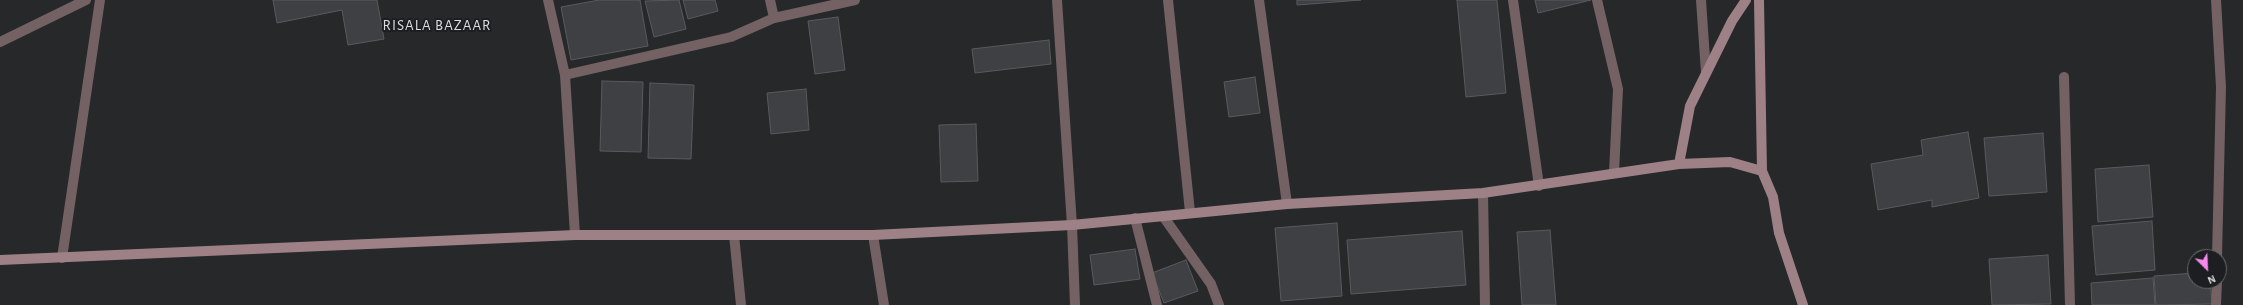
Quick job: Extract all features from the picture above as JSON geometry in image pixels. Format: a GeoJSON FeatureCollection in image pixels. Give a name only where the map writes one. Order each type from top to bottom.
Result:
{"type":"FeatureCollection","features":[{"type":"Feature","properties":{"kind":"main road"},"geometry":{"type":"LineString","coordinates":[[1679,164],[1690,106],[1732,21],[1746,0]]}},
{"type":"Feature","properties":{"kind":"main road"},"geometry":{"type":"LineString","coordinates":[[1758,0],[1762,171],[1773,197],[1779,233],[1803,305]]}},
{"type":"Feature","properties":{"kind":"main road"},"geometry":{"type":"LineString","coordinates":[[0,260],[575,235],[873,235],[1072,225],[1190,212],[1287,204],[1483,193],[1539,186],[1679,164],[1730,162],[1762,171]]}},
{"type":"Feature","properties":{"kind":"street"},"geometry":{"type":"LineString","coordinates":[[0,42],[86,0]]}},
{"type":"Feature","properties":{"kind":"street"},"geometry":{"type":"LineString","coordinates":[[62,258],[100,0]]}},
{"type":"Feature","properties":{"kind":"street"},"geometry":{"type":"LineString","coordinates":[[548,0],[565,75],[575,235]]}},
{"type":"Feature","properties":{"kind":"street"},"geometry":{"type":"LineString","coordinates":[[770,0],[774,18]]}},
{"type":"Feature","properties":{"kind":"street"},"geometry":{"type":"LineString","coordinates":[[565,75],[731,37],[774,18],[855,0]]}},
{"type":"Feature","properties":{"kind":"street"},"geometry":{"type":"LineString","coordinates":[[1057,0],[1072,225],[1075,305]]}},
{"type":"Feature","properties":{"kind":"street"},"geometry":{"type":"LineString","coordinates":[[1168,0],[1190,212]]}},
{"type":"Feature","properties":{"kind":"street"},"geometry":{"type":"LineString","coordinates":[[1259,0],[1287,204]]}},
{"type":"Feature","properties":{"kind":"street"},"geometry":{"type":"LineString","coordinates":[[1513,0],[1539,186]]}},
{"type":"Feature","properties":{"kind":"street"},"geometry":{"type":"LineString","coordinates":[[1597,0],[1618,89],[1614,173]]}},
{"type":"Feature","properties":{"kind":"street"},"geometry":{"type":"LineString","coordinates":[[1701,0],[1706,73]]}},
{"type":"Feature","properties":{"kind":"street"},"geometry":{"type":"LineString","coordinates":[[2216,0],[2221,87],[2217,249]]}},
{"type":"Feature","properties":{"kind":"street"},"geometry":{"type":"LineString","coordinates":[[2064,77],[2070,305]]}},
{"type":"Feature","properties":{"kind":"street"},"geometry":{"type":"LineString","coordinates":[[1483,193],[1485,305]]}},
{"type":"Feature","properties":{"kind":"street"},"geometry":{"type":"LineString","coordinates":[[1163,216],[1211,284],[1219,305]]}},
{"type":"Feature","properties":{"kind":"street"},"geometry":{"type":"LineString","coordinates":[[1135,218],[1157,305]]}},
{"type":"Feature","properties":{"kind":"street"},"geometry":{"type":"LineString","coordinates":[[734,235],[741,305]]}},
{"type":"Feature","properties":{"kind":"street"},"geometry":{"type":"LineString","coordinates":[[873,235],[884,305]]}},
{"type":"Feature","properties":{"kind":"street"},"geometry":{"type":"LineString","coordinates":[[2216,305],[2217,289]]}},
{"type":"Feature","properties":{"kind":"building"},"geometry":{"type":"Polygon","coordinates":[[[273,0],[377,0],[384,39],[348,45],[342,10],[277,23],[273,0]]]}},
{"type":"Feature","properties":{"kind":"building"},"geometry":{"type":"Polygon","coordinates":[[[599,0],[640,0],[648,46],[571,60],[561,7],[599,0]]]}},
{"type":"Feature","properties":{"kind":"building"},"geometry":{"type":"Polygon","coordinates":[[[679,0],[686,29],[654,37],[645,1],[679,0]]]}},
{"type":"Feature","properties":{"kind":"building"},"geometry":{"type":"Polygon","coordinates":[[[683,0],[715,0],[718,11],[688,19],[683,0]]]}},
{"type":"Feature","properties":{"kind":"building"},"geometry":{"type":"Polygon","coordinates":[[[1297,0],[1361,0],[1297,5],[1297,0]]]}},
{"type":"Feature","properties":{"kind":"building"},"geometry":{"type":"Polygon","coordinates":[[[1457,0],[1497,0],[1506,93],[1466,97],[1457,0]]]}},
{"type":"Feature","properties":{"kind":"building"},"geometry":{"type":"Polygon","coordinates":[[[1535,0],[1591,0],[1538,13],[1535,0]]]}},
{"type":"Feature","properties":{"kind":"building"},"geometry":{"type":"Polygon","coordinates":[[[838,17],[845,70],[815,74],[808,21],[838,17]]]}},
{"type":"Feature","properties":{"kind":"building"},"geometry":{"type":"Polygon","coordinates":[[[1049,40],[1051,64],[975,73],[972,49],[1049,40]]]}},
{"type":"Feature","properties":{"kind":"building"},"geometry":{"type":"Polygon","coordinates":[[[1255,77],[1260,113],[1229,117],[1224,82],[1255,77]]]}},
{"type":"Feature","properties":{"kind":"building"},"geometry":{"type":"Polygon","coordinates":[[[602,81],[643,82],[641,152],[600,151],[602,81]]]}},
{"type":"Feature","properties":{"kind":"building"},"geometry":{"type":"Polygon","coordinates":[[[650,83],[694,85],[691,159],[648,158],[650,83]]]}},
{"type":"Feature","properties":{"kind":"building"},"geometry":{"type":"Polygon","coordinates":[[[806,89],[809,130],[771,134],[767,93],[806,89]]]}},
{"type":"Feature","properties":{"kind":"building"},"geometry":{"type":"Polygon","coordinates":[[[976,124],[978,181],[941,182],[939,125],[976,124]]]}},
{"type":"Feature","properties":{"kind":"building"},"geometry":{"type":"Polygon","coordinates":[[[1968,132],[1979,198],[1932,207],[1932,200],[1878,210],[1871,164],[1923,155],[1921,140],[1968,132]]]}},
{"type":"Feature","properties":{"kind":"building"},"geometry":{"type":"Polygon","coordinates":[[[2043,133],[2047,192],[1989,196],[1984,138],[2043,133]]]}},
{"type":"Feature","properties":{"kind":"building"},"geometry":{"type":"Polygon","coordinates":[[[2149,165],[2153,217],[2098,222],[2095,169],[2149,165]]]}},
{"type":"Feature","properties":{"kind":"building"},"geometry":{"type":"Polygon","coordinates":[[[2152,221],[2155,270],[2096,275],[2092,226],[2152,221]]]}},
{"type":"Feature","properties":{"kind":"building"},"geometry":{"type":"Polygon","coordinates":[[[1337,223],[1342,296],[1281,301],[1275,228],[1337,223]]]}},
{"type":"Feature","properties":{"kind":"building"},"geometry":{"type":"Polygon","coordinates":[[[1550,230],[1556,305],[1522,305],[1517,232],[1550,230]]]}},
{"type":"Feature","properties":{"kind":"building"},"geometry":{"type":"Polygon","coordinates":[[[1462,231],[1466,285],[1351,294],[1347,240],[1462,231]]]}},
{"type":"Feature","properties":{"kind":"building"},"geometry":{"type":"Polygon","coordinates":[[[1135,249],[1140,279],[1094,285],[1090,255],[1135,249]]]}},
{"type":"Feature","properties":{"kind":"building"},"geometry":{"type":"Polygon","coordinates":[[[2048,255],[2051,304],[1992,305],[1989,259],[2048,255]]]}},
{"type":"Feature","properties":{"kind":"building"},"geometry":{"type":"Polygon","coordinates":[[[1186,260],[1198,291],[1164,303],[1152,273],[1186,260]]]}},
{"type":"Feature","properties":{"kind":"building"},"geometry":{"type":"Polygon","coordinates":[[[2187,274],[2187,289],[2211,289],[2212,304],[2156,305],[2154,276],[2187,274]]]}},
{"type":"Feature","properties":{"kind":"building"},"geometry":{"type":"Polygon","coordinates":[[[2153,278],[2155,305],[2092,305],[2091,283],[2153,278]]]}},
{"type":"Feature","properties":{"kind":"district","name":"RISALA BAZAAR"},"geometry":{"type":"Point","coordinates":[437,25]}}]}
